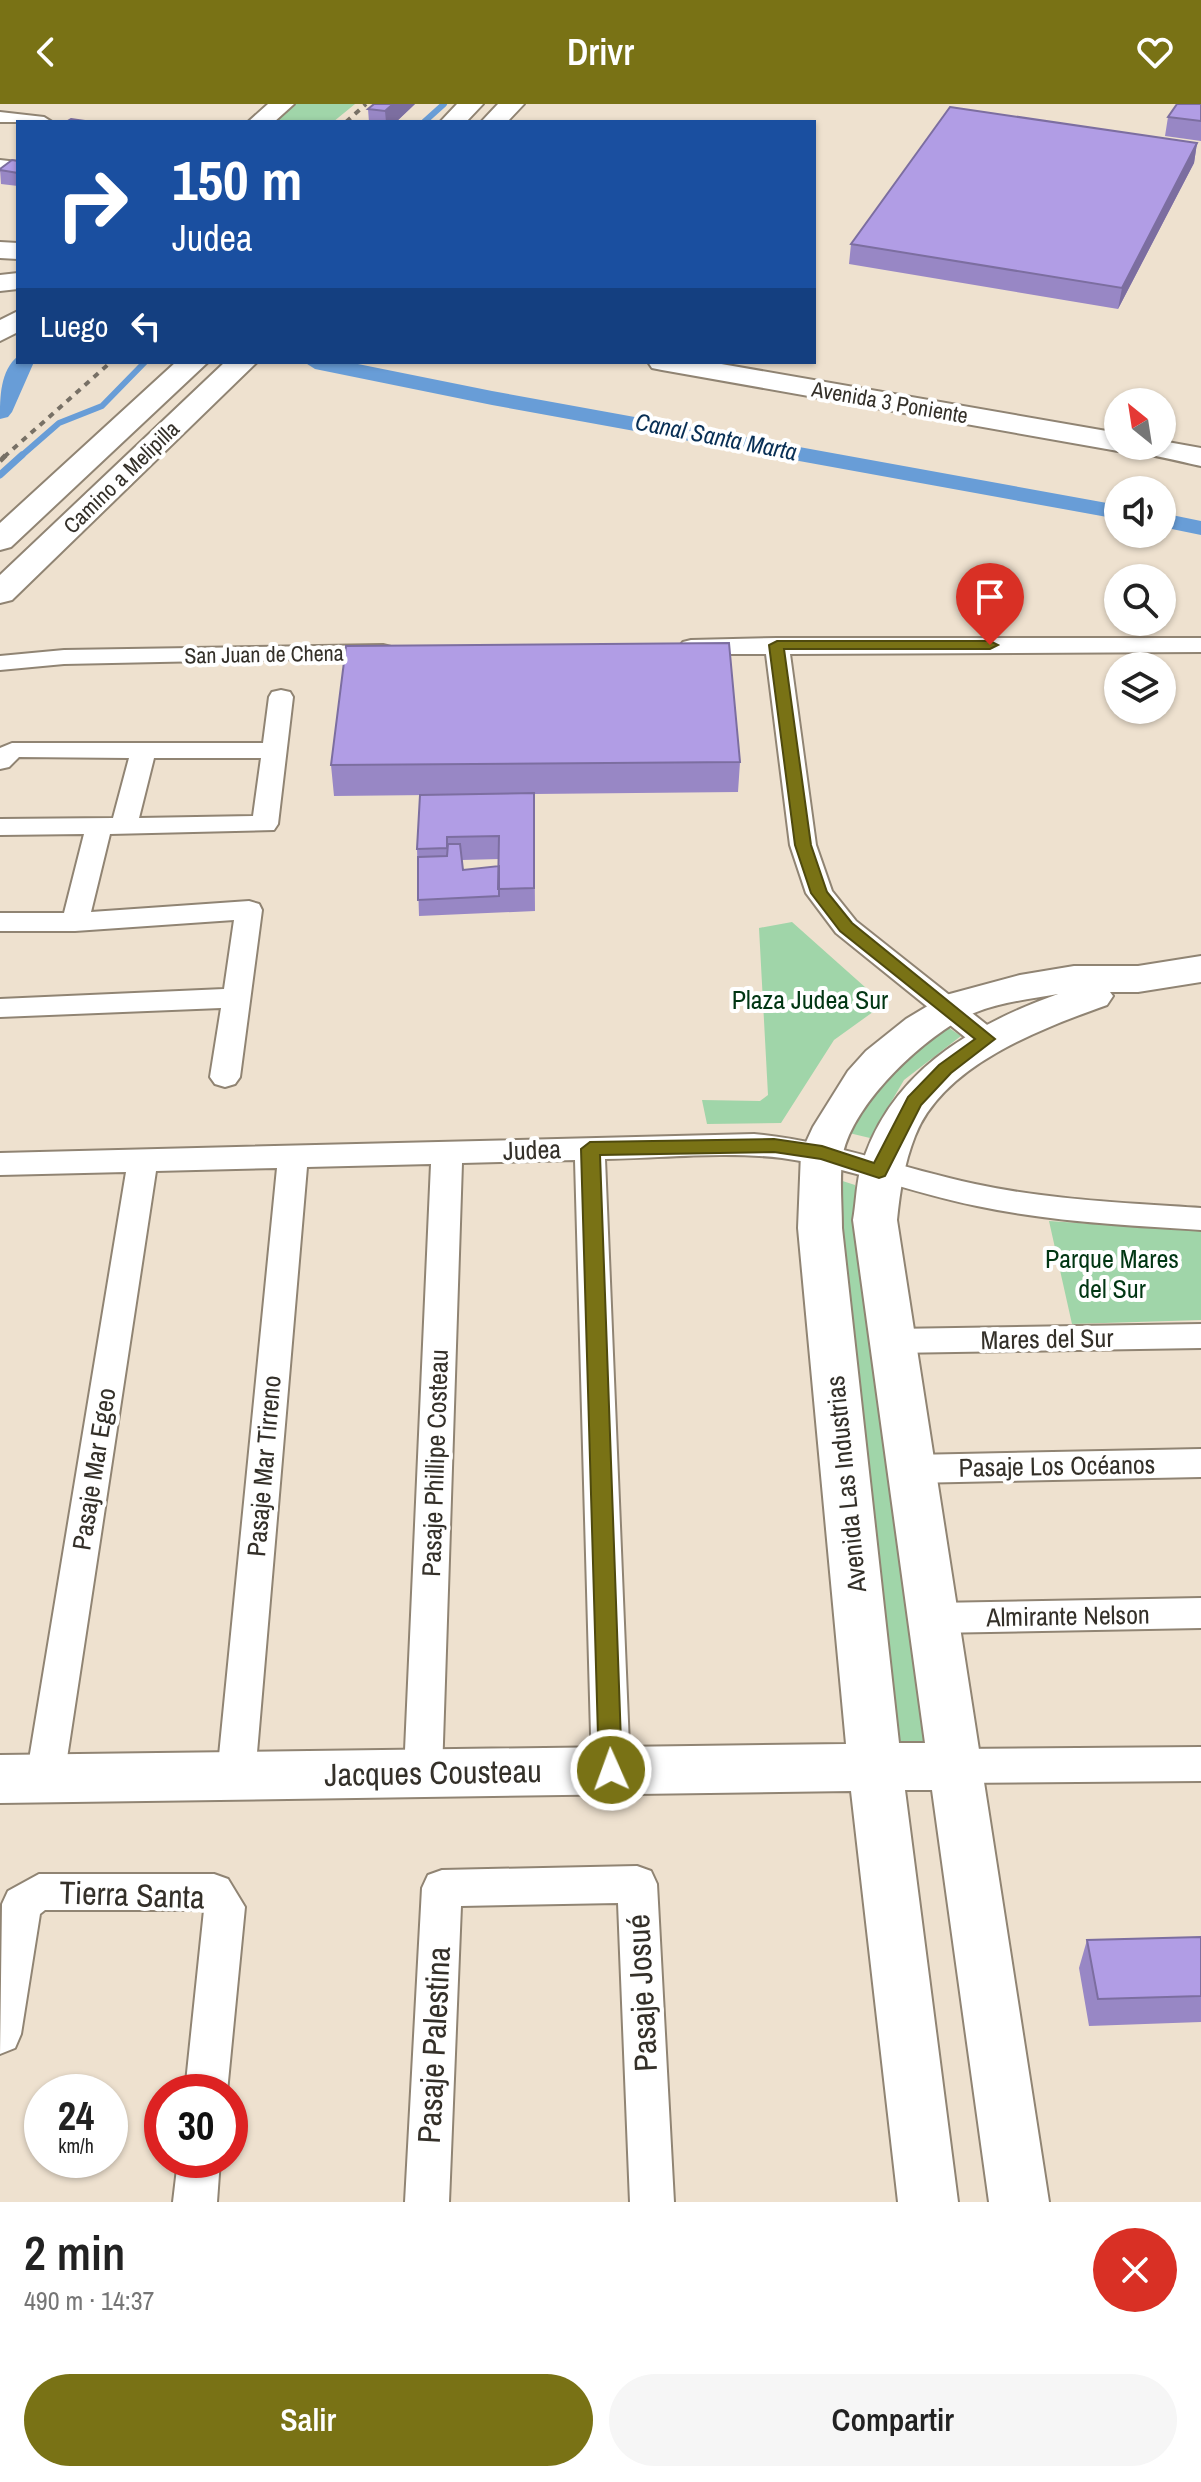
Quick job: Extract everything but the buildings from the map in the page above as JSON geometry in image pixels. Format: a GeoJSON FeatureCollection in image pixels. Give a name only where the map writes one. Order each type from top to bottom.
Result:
{"type":"FeatureCollection","features":[{"type":"Feature","properties":{"kind":"main road"},"geometry":{"type":"LineString","coordinates":[[454,120],[471,104]]}},
{"type":"Feature","properties":{"kind":"main road"},"geometry":{"type":"LineString","coordinates":[[495,120],[512,104]]}},
{"type":"Feature","properties":{"kind":"main road","name":"Camino a Melipilla"},"geometry":{"type":"LineString","coordinates":[[0,540],[191,364]]}},
{"type":"Feature","properties":{"kind":"main road","name":"Camino a Melipilla"},"geometry":{"type":"LineString","coordinates":[[0,593],[240,364]]}},
{"type":"Feature","properties":{"kind":"street"},"geometry":{"type":"LineString","coordinates":[[23,120],[45,104]]}},
{"type":"Feature","properties":{"kind":"street"},"geometry":{"type":"LineString","coordinates":[[262,120],[279,104]]}},
{"type":"Feature","properties":{"kind":"street"},"geometry":{"type":"LineString","coordinates":[[0,333],[16,321]]}},
{"type":"Feature","properties":{"kind":"street","name":"Avenida 3 Poniente"},"geometry":{"type":"LineString","coordinates":[[673,364],[1104,440]]}},
{"type":"Feature","properties":{"kind":"street"},"geometry":{"type":"LineString","coordinates":[[1176,452],[1201,457]]}},
{"type":"Feature","properties":{"kind":"street"},"geometry":{"type":"LineString","coordinates":[[777,645],[803,845],[815,883],[825,902],[846,927],[986,1039]]}},
{"type":"Feature","properties":{"kind":"street"},"geometry":{"type":"LineString","coordinates":[[671,648],[1201,645]]}},
{"type":"Feature","properties":{"kind":"street","name":"San Juan de Chena"},"geometry":{"type":"LineString","coordinates":[[0,663],[64,657],[405,652]]}},
{"type":"Feature","properties":{"kind":"street"},"geometry":{"type":"LineString","coordinates":[[0,827],[265,824],[281,697]]}},
{"type":"Feature","properties":{"kind":"street"},"geometry":{"type":"LineString","coordinates":[[75,922],[144,749]]}},
{"type":"Feature","properties":{"kind":"street"},"geometry":{"type":"LineString","coordinates":[[0,762],[12,750],[275,751]]}},
{"type":"Feature","properties":{"kind":"street"},"geometry":{"type":"LineString","coordinates":[[0,922],[75,922],[249,910],[225,1077]]}},
{"type":"Feature","properties":{"kind":"street","name":"Avenida Las Industrias"},"geometry":{"type":"LineString","coordinates":[[928,2202],[875,1766],[820,1228],[822,1153],[847,1101],[862,1081],[901,1042],[948,1009],[981,997],[1074,979],[1138,979],[1201,969]]}},
{"type":"Feature","properties":{"kind":"street","name":"Avenida Las Industrias"},"geometry":{"type":"LineString","coordinates":[[1019,2202],[875,1220],[879,1171],[914,1102],[945,1069],[986,1039],[1034,1017],[1138,979]]}},
{"type":"Feature","properties":{"kind":"street"},"geometry":{"type":"LineString","coordinates":[[0,1008],[236,998]]}},
{"type":"Feature","properties":{"kind":"street","name":"Judea"},"geometry":{"type":"LineString","coordinates":[[0,1164],[754,1145],[822,1153],[974,1195],[1043,1207],[1201,1219]]}},
{"type":"Feature","properties":{"kind":"street"},"geometry":{"type":"LineString","coordinates":[[590,1149],[611,1770]]}},
{"type":"Feature","properties":{"kind":"street","name":"Pasaje Phillipe Costeau"},"geometry":{"type":"LineString","coordinates":[[423,1773],[447,1152]]}},
{"type":"Feature","properties":{"kind":"street","name":"Pasaje Mar Tirreno"},"geometry":{"type":"LineString","coordinates":[[236,1776],[293,1156]]}},
{"type":"Feature","properties":{"kind":"street","name":"Pasaje Mar Egeo"},"geometry":{"type":"LineString","coordinates":[[22,1778],[143,1160]]}},
{"type":"Feature","properties":{"kind":"street","name":"Mares del Sur"},"geometry":{"type":"LineString","coordinates":[[893,1341],[1201,1336]]}},
{"type":"Feature","properties":{"kind":"street","name":"Pasaje Los Océanos"},"geometry":{"type":"LineString","coordinates":[[912,1469],[1201,1463]]}},
{"type":"Feature","properties":{"kind":"street","name":"Almirante Nelson"},"geometry":{"type":"LineString","coordinates":[[934,1618],[1201,1613]]}},
{"type":"Feature","properties":{"kind":"street","name":"Jacques Cousteau"},"geometry":{"type":"LineString","coordinates":[[22,1778],[1201,1764]]}},
{"type":"Feature","properties":{"kind":"street","name":"Pasaje Josué"},"geometry":{"type":"LineString","coordinates":[[442,1888],[637,1884],[652,2202]]}},
{"type":"Feature","properties":{"kind":"street","name":"Pasaje Palestina"},"geometry":{"type":"LineString","coordinates":[[427,2202],[442,1888]]}},
{"type":"Feature","properties":{"kind":"street","name":"Tierra Santa"},"geometry":{"type":"LineString","coordinates":[[0,2034],[22,1904],[39,1892],[214,1892],[225,1907],[208,2074]]}},
{"type":"Feature","properties":{"kind":"street"},"geometry":{"type":"LineString","coordinates":[[195,2202],[197,2178]]}},
{"type":"Feature","properties":{"kind":"green space"},"geometry":{"type":"Polygon","coordinates":[[[294,104],[355,104],[335,120],[275,120],[294,104]]]}},
{"type":"Feature","properties":{"kind":"green space","name":"Plaza Judea Sur"},"geometry":{"type":"Polygon","coordinates":[[[792,922],[884,1004],[834,1040],[781,1123],[707,1124],[702,1100],[760,1101],[768,1095],[759,928],[792,922]]]}},
{"type":"Feature","properties":{"kind":"green space"},"geometry":{"type":"Polygon","coordinates":[[[943,1024],[961,1036],[904,1080],[870,1138],[849,1133],[884,1072],[943,1024]]]}},
{"type":"Feature","properties":{"kind":"green space"},"geometry":{"type":"Polygon","coordinates":[[[830,1177],[855,1185],[857,1229],[932,1750],[892,1751],[830,1177]]]}},
{"type":"Feature","properties":{"kind":"green space","name":"Parque Mares del Sur"},"geometry":{"type":"Polygon","coordinates":[[[1049,1221],[1201,1231],[1201,1320],[1072,1324],[1049,1221]]]}},
{"type":"Feature","properties":{"kind":"waterway"},"geometry":{"type":"LineString","coordinates":[[426,120],[444,104]]}},
{"type":"Feature","properties":{"kind":"waterway","name":"Canal Santa Marta"},"geometry":{"type":"LineString","coordinates":[[0,412],[22,364]]}},
{"type":"Feature","properties":{"kind":"waterway"},"geometry":{"type":"LineString","coordinates":[[20,457],[59,423],[102,406],[143,364]]}},
{"type":"Feature","properties":{"kind":"waterway","name":"Canal Santa Marta"},"geometry":{"type":"LineString","coordinates":[[325,364],[492,398],[1104,509]]}},
{"type":"Feature","properties":{"kind":"waterway"},"geometry":{"type":"LineString","coordinates":[[0,475],[22,455]]}},
{"type":"Feature","properties":{"kind":"waterway","name":"Canal Santa Marta"},"geometry":{"type":"LineString","coordinates":[[1176,523],[1201,528]]}},
{"type":"Feature","properties":{"kind":"railway"},"geometry":{"type":"LineString","coordinates":[[348,120],[366,104]]}},
{"type":"Feature","properties":{"kind":"railway"},"geometry":{"type":"LineString","coordinates":[[4,457],[109,364]]}},
{"type":"Feature","properties":{"kind":"railway"},"geometry":{"type":"LineString","coordinates":[[0,461],[4,457]]}},
{"type":"Feature","properties":{"kind":"route"},"geometry":{"type":"LineString","coordinates":[[611,1770],[590,1149],[774,1146],[822,1153],[879,1171],[914,1102],[945,1069],[986,1039],[846,927],[819,893],[803,845],[777,645],[990,645]]}}]}
